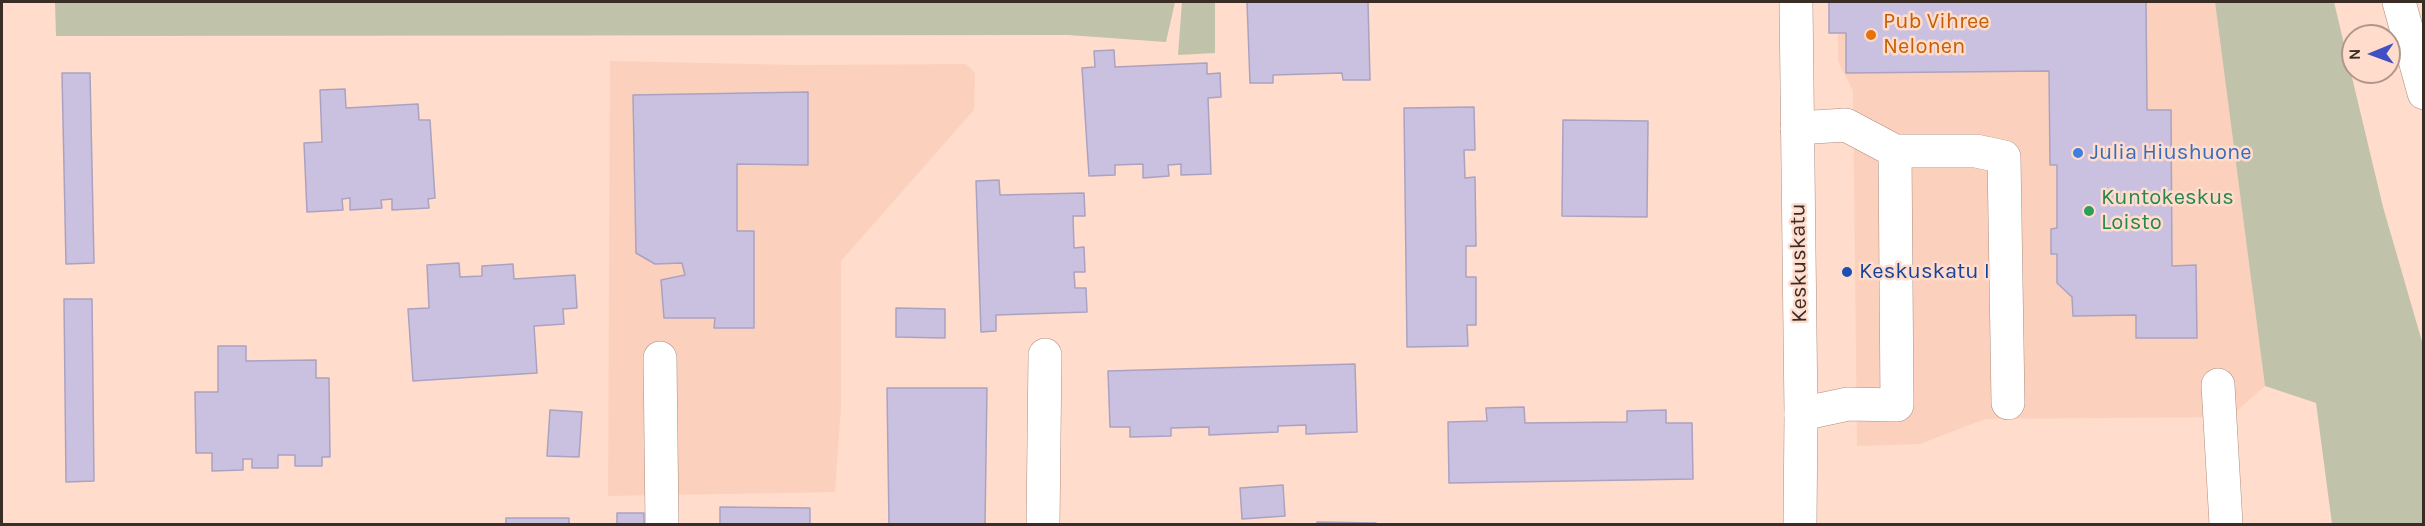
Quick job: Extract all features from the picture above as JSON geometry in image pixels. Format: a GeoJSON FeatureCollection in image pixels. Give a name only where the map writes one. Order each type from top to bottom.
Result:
{"type":"FeatureCollection","features":[{"type":"Feature","properties":{"kind":"main road","name":"Keskuskatu"},"geometry":{"type":"LineString","coordinates":[[1796,2],[1801,414],[1800,525]]}},
{"type":"Feature","properties":{"kind":"main road"},"geometry":{"type":"LineString","coordinates":[[2399,2],[2424,93]]}},
{"type":"Feature","properties":{"kind":"main road"},"geometry":{"type":"LineString","coordinates":[[1797,128],[1846,125],[1895,151],[1976,151],[2004,157],[2008,403]]}},
{"type":"Feature","properties":{"kind":"main road"},"geometry":{"type":"LineString","coordinates":[[1801,414],[1848,404],[1897,405],[1895,151]]}},
{"type":"Feature","properties":{"kind":"main road"},"geometry":{"type":"LineString","coordinates":[[1043,525],[1045,355]]}},
{"type":"Feature","properties":{"kind":"main road"},"geometry":{"type":"LineString","coordinates":[[660,358],[662,525]]}},
{"type":"Feature","properties":{"kind":"main road"},"geometry":{"type":"LineString","coordinates":[[2218,385],[2226,525]]}},
{"type":"Feature","properties":{"kind":"shaded area"},"geometry":{"type":"Polygon","coordinates":[[[1838,2],[2215,2],[2265,386],[2230,417],[1985,419],[1920,444],[1857,446],[1853,91],[1838,61],[1838,2]]]}},
{"type":"Feature","properties":{"kind":"shaded area"},"geometry":{"type":"Polygon","coordinates":[[[610,61],[800,65],[966,64],[975,73],[974,110],[841,261],[841,407],[835,492],[608,496],[610,61]]]}},
{"type":"Feature","properties":{"kind":"green space"},"geometry":{"type":"Polygon","coordinates":[[[55,2],[1175,2],[1166,42],[1068,35],[56,36],[55,2]]]}},
{"type":"Feature","properties":{"kind":"green space"},"geometry":{"type":"Polygon","coordinates":[[[1182,2],[1215,2],[1215,53],[1178,55],[1182,2]]]}},
{"type":"Feature","properties":{"kind":"green space"},"geometry":{"type":"Polygon","coordinates":[[[2215,2],[2334,2],[2341,31],[2341,84],[2354,84],[2383,207],[2423,345],[2423,524],[2332,524],[2316,403],[2265,386],[2215,2]]]}},
{"type":"Feature","properties":{"kind":"building"},"geometry":{"type":"Polygon","coordinates":[[[1247,2],[1368,2],[1370,80],[1343,80],[1342,73],[1273,75],[1273,83],[1250,83],[1247,2]]]}},
{"type":"Feature","properties":{"kind":"building"},"geometry":{"type":"Polygon","coordinates":[[[1829,2],[2146,2],[2147,110],[2171,110],[2172,266],[2196,265],[2197,338],[2136,338],[2136,315],[2073,316],[2072,297],[2057,283],[2057,254],[2051,254],[2051,229],[2057,228],[2057,165],[2050,165],[2049,71],[1846,73],[1846,33],[1829,33],[1829,2]]]}},
{"type":"Feature","properties":{"kind":"building"},"geometry":{"type":"Polygon","coordinates":[[[1114,50],[1115,67],[1207,63],[1207,74],[1220,73],[1221,97],[1208,98],[1211,174],[1181,175],[1181,164],[1168,165],[1169,176],[1143,178],[1143,164],[1115,165],[1115,175],[1089,176],[1082,68],[1095,67],[1094,51],[1114,50]]]}},
{"type":"Feature","properties":{"kind":"building"},"geometry":{"type":"Polygon","coordinates":[[[62,73],[90,73],[94,263],[66,264],[62,73]]]}},
{"type":"Feature","properties":{"kind":"building"},"geometry":{"type":"Polygon","coordinates":[[[345,89],[346,108],[418,104],[419,120],[430,120],[435,198],[428,199],[429,208],[392,210],[392,199],[381,200],[382,208],[350,210],[350,198],[342,199],[343,210],[307,212],[304,143],[322,142],[320,90],[345,89]]]}},
{"type":"Feature","properties":{"kind":"building"},"geometry":{"type":"Polygon","coordinates":[[[808,92],[808,165],[737,164],[737,231],[754,231],[754,328],[714,328],[715,318],[664,318],[661,280],[685,275],[682,263],[655,264],[636,253],[633,95],[808,92]]]}},
{"type":"Feature","properties":{"kind":"building"},"geometry":{"type":"Polygon","coordinates":[[[1474,107],[1475,150],[1464,150],[1465,178],[1475,177],[1476,246],[1466,246],[1466,277],[1476,277],[1476,325],[1467,325],[1468,346],[1407,347],[1404,108],[1474,107]]]}},
{"type":"Feature","properties":{"kind":"building"},"geometry":{"type":"Polygon","coordinates":[[[1563,120],[1648,121],[1647,217],[1562,216],[1563,120]]]}},
{"type":"Feature","properties":{"kind":"building"},"geometry":{"type":"Polygon","coordinates":[[[999,180],[1000,195],[1084,193],[1085,216],[1073,216],[1074,248],[1084,247],[1085,272],[1074,272],[1075,288],[1086,288],[1087,312],[996,315],[996,331],[981,332],[976,181],[999,180]]]}},
{"type":"Feature","properties":{"kind":"building"},"geometry":{"type":"Polygon","coordinates":[[[459,263],[460,277],[482,276],[482,266],[513,264],[514,279],[575,275],[577,308],[563,309],[564,324],[534,326],[537,373],[413,381],[408,309],[429,308],[427,265],[459,263]]]}},
{"type":"Feature","properties":{"kind":"building"},"geometry":{"type":"Polygon","coordinates":[[[64,299],[92,299],[94,481],[66,482],[64,299]]]}},
{"type":"Feature","properties":{"kind":"building"},"geometry":{"type":"Polygon","coordinates":[[[896,308],[945,309],[945,338],[896,337],[896,308]]]}},
{"type":"Feature","properties":{"kind":"building"},"geometry":{"type":"Polygon","coordinates":[[[218,346],[246,346],[246,361],[316,360],[316,378],[329,378],[330,457],[322,457],[322,466],[295,466],[295,455],[278,455],[278,468],[252,468],[252,459],[243,459],[243,470],[212,471],[212,453],[196,453],[195,392],[218,392],[218,346]]]}},
{"type":"Feature","properties":{"kind":"building"},"geometry":{"type":"Polygon","coordinates":[[[1355,364],[1357,432],[1306,434],[1306,425],[1278,426],[1278,432],[1209,435],[1209,427],[1171,428],[1171,436],[1130,437],[1130,427],[1110,427],[1108,371],[1355,364]]]}},
{"type":"Feature","properties":{"kind":"building"},"geometry":{"type":"Polygon","coordinates":[[[887,388],[987,388],[985,524],[889,524],[887,388]]]}},
{"type":"Feature","properties":{"kind":"building"},"geometry":{"type":"Polygon","coordinates":[[[1524,407],[1525,423],[1627,422],[1627,411],[1666,410],[1666,423],[1692,423],[1693,479],[1449,483],[1448,422],[1487,421],[1486,408],[1524,407]]]}},
{"type":"Feature","properties":{"kind":"building"},"geometry":{"type":"Polygon","coordinates":[[[550,410],[582,412],[579,457],[547,456],[550,410]]]}},
{"type":"Feature","properties":{"kind":"building"},"geometry":{"type":"Polygon","coordinates":[[[1283,485],[1285,516],[1242,519],[1240,488],[1283,485]]]}},
{"type":"Feature","properties":{"kind":"building"},"geometry":{"type":"Polygon","coordinates":[[[720,507],[810,508],[810,524],[720,524],[720,507]]]}},
{"type":"Feature","properties":{"kind":"building"},"geometry":{"type":"Polygon","coordinates":[[[617,513],[644,513],[644,524],[617,524],[617,513]]]}},
{"type":"Feature","properties":{"kind":"building"},"geometry":{"type":"Polygon","coordinates":[[[506,518],[569,518],[569,524],[506,524],[506,518]]]}},
{"type":"Feature","properties":{"kind":"building"},"geometry":{"type":"Polygon","coordinates":[[[1317,522],[1376,523],[1376,524],[1317,524],[1317,522]]]}},
{"type":"Feature","properties":{"kind":"place","name":"Pub Vihree Nelonen"},"geometry":{"type":"Point","coordinates":[1871,35]}},
{"type":"Feature","properties":{"kind":"place","name":"Julia Hiushuone"},"geometry":{"type":"Point","coordinates":[2078,153]}},
{"type":"Feature","properties":{"kind":"place","name":"Kuntokeskus Loisto"},"geometry":{"type":"Point","coordinates":[2089,211]}},
{"type":"Feature","properties":{"kind":"place","name":"Keskuskatu I"},"geometry":{"type":"Point","coordinates":[1847,272]}}]}
